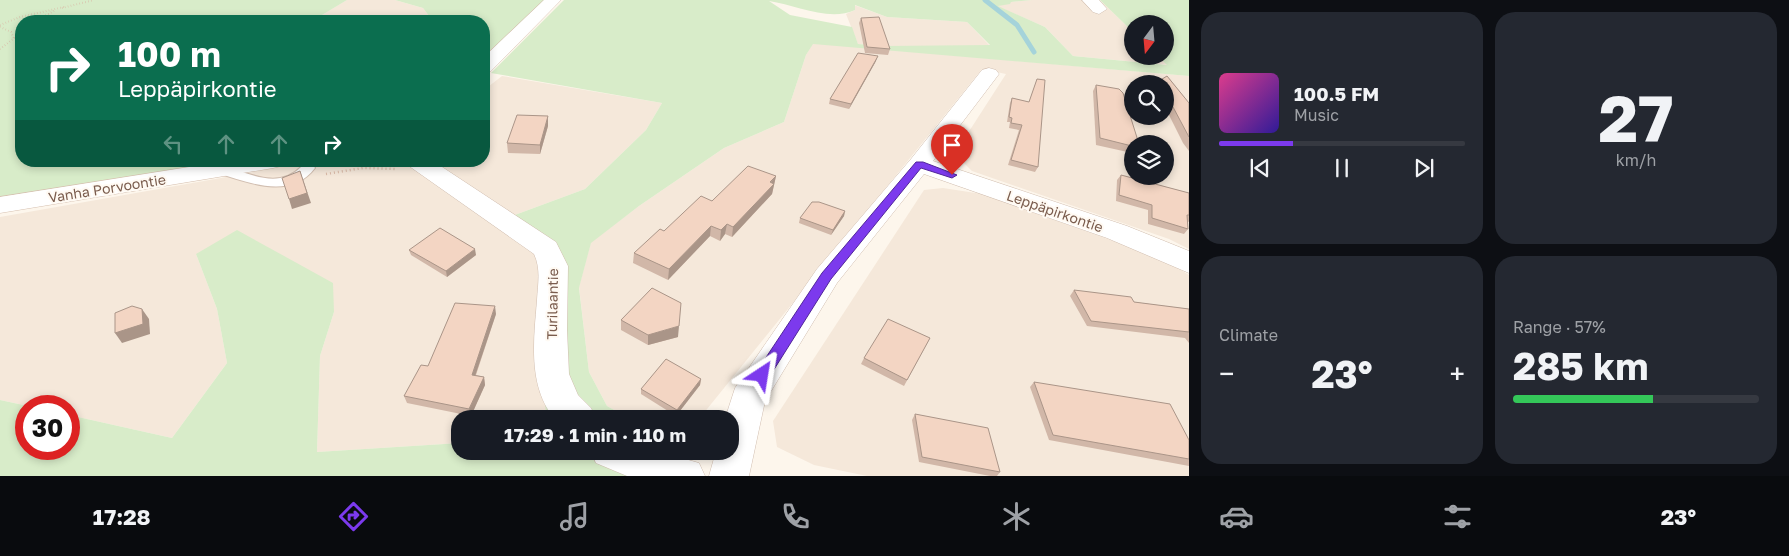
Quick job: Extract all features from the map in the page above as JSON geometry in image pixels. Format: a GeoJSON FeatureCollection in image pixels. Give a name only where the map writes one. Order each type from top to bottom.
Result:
{"type":"FeatureCollection","features":[{"type":"Feature","properties":{"kind":"street"},"geometry":{"type":"LineString","coordinates":[[490,61],[554,0]]}},
{"type":"Feature","properties":{"kind":"street"},"geometry":{"type":"LineString","coordinates":[[729,476],[748,398],[827,276],[920,164],[989,74]]}},
{"type":"Feature","properties":{"kind":"street","name":"Leppäpirkontie"},"geometry":{"type":"LineString","coordinates":[[920,164],[1117,232],[1189,263]]}},
{"type":"Feature","properties":{"kind":"street","name":"Vanha Porvoontie"},"geometry":{"type":"LineString","coordinates":[[0,205],[240,167]]}},
{"type":"Feature","properties":{"kind":"street","name":"Turilaantie"},"geometry":{"type":"LineString","coordinates":[[425,167],[546,249],[554,266],[551,330],[552,374],[564,404],[570,410]]}},
{"type":"Feature","properties":{"kind":"street"},"geometry":{"type":"LineString","coordinates":[[632,460],[652,468],[686,476]]}},
{"type":"Feature","properties":{"kind":"lane"},"geometry":{"type":"LineString","coordinates":[[223,170],[275,185],[300,179],[307,167]]}},
{"type":"Feature","properties":{"kind":"path"},"geometry":{"type":"LineString","coordinates":[[29,15],[94,0]]}},
{"type":"Feature","properties":{"kind":"path"},"geometry":{"type":"LineString","coordinates":[[47,15],[64,7]]}},
{"type":"Feature","properties":{"kind":"path"},"geometry":{"type":"LineString","coordinates":[[0,26],[15,19]]}},
{"type":"Feature","properties":{"kind":"path"},"geometry":{"type":"LineString","coordinates":[[0,26],[11,32],[14,39],[0,49]]}},
{"type":"Feature","properties":{"kind":"path"},"geometry":{"type":"LineString","coordinates":[[300,179],[363,168],[394,167]]}},
{"type":"Feature","properties":{"kind":"shaded area"},"geometry":{"type":"Polygon","coordinates":[[[347,0],[395,0],[423,8],[428,15],[322,15],[347,0]]]}},
{"type":"Feature","properties":{"kind":"shaded area"},"geometry":{"type":"Polygon","coordinates":[[[1032,0],[1100,0],[1124,23],[1124,61],[1073,56],[1045,27],[997,6],[1011,2],[1032,0]]]}},
{"type":"Feature","properties":{"kind":"shaded area"},"geometry":{"type":"Polygon","coordinates":[[[854,5],[887,17],[967,22],[990,46],[884,46],[858,44],[846,14],[855,10],[854,5]]]}},
{"type":"Feature","properties":{"kind":"shaded area"},"geometry":{"type":"Polygon","coordinates":[[[813,43],[1189,76],[1189,249],[1169,239],[972,171],[960,159],[957,150],[1006,74],[982,69],[706,410],[614,410],[607,406],[589,372],[579,287],[591,242],[639,206],[724,148],[784,122],[806,55],[813,43]]]}},
{"type":"Feature","properties":{"kind":"shaded area"},"geometry":{"type":"Polygon","coordinates":[[[502,76],[662,103],[646,130],[585,189],[504,219],[546,249],[576,410],[451,410],[451,444],[317,452],[320,356],[334,312],[196,254],[217,309],[227,363],[172,438],[80,417],[80,395],[15,395],[15,403],[0,400],[0,217],[274,167],[490,167],[490,85],[502,76]]]}},
{"type":"Feature","properties":{"kind":"shaded area"},"geometry":{"type":"Polygon","coordinates":[[[943,188],[982,194],[1161,258],[1189,275],[1189,476],[867,476],[814,465],[777,447],[773,421],[924,190],[943,188]]]}},
{"type":"Feature","properties":{"kind":"green space"},"geometry":{"type":"Polygon","coordinates":[[[0,0],[347,0],[322,15],[15,15],[15,167],[193,167],[0,197],[0,0]]]}},
{"type":"Feature","properties":{"kind":"green space"},"geometry":{"type":"Polygon","coordinates":[[[395,0],[546,0],[490,55],[490,15],[428,15],[423,8],[395,0]]]}},
{"type":"Feature","properties":{"kind":"green space"},"geometry":{"type":"Polygon","coordinates":[[[564,0],[1032,0],[1011,2],[1010,4],[998,6],[1045,27],[1073,56],[1124,61],[1124,65],[1174,65],[1174,15],[1124,15],[1124,23],[1100,0],[1189,0],[1189,76],[813,44],[806,55],[784,122],[724,148],[639,206],[591,243],[579,288],[589,372],[607,406],[614,410],[546,410],[538,345],[554,266],[504,219],[585,189],[646,130],[662,103],[491,73],[564,0]],[[769,1],[790,15],[852,27],[858,44],[884,46],[990,45],[967,22],[887,17],[855,5],[855,10],[845,13],[812,12],[769,1]]]}},
{"type":"Feature","properties":{"kind":"green space"},"geometry":{"type":"Polygon","coordinates":[[[237,230],[333,283],[334,312],[320,356],[317,452],[451,444],[451,460],[660,460],[685,476],[0,476],[0,400],[15,403],[15,460],[80,460],[80,417],[172,438],[227,363],[217,309],[196,254],[237,230]]]}},
{"type":"Feature","properties":{"kind":"building"},"geometry":{"type":"Polygon","coordinates":[[[879,17],[890,49],[867,47],[861,18],[879,17]]]}},
{"type":"Feature","properties":{"kind":"building"},"geometry":{"type":"Polygon","coordinates":[[[858,53],[878,56],[851,104],[830,99],[858,53]]]}},
{"type":"Feature","properties":{"kind":"building"},"geometry":{"type":"Polygon","coordinates":[[[1037,79],[1045,80],[1038,167],[1011,160],[1022,125],[1011,123],[1012,118],[1009,117],[1012,98],[1029,102],[1037,79]]]}},
{"type":"Feature","properties":{"kind":"building"},"geometry":{"type":"Polygon","coordinates":[[[1096,85],[1119,89],[1123,93],[1124,125],[1133,125],[1136,135],[1124,135],[1124,144],[1100,138],[1096,85]]]}},
{"type":"Feature","properties":{"kind":"building"},"geometry":{"type":"Polygon","coordinates":[[[1174,85],[1189,103],[1189,137],[1174,109],[1174,85]]]}},
{"type":"Feature","properties":{"kind":"building"},"geometry":{"type":"Polygon","coordinates":[[[517,115],[548,116],[540,145],[507,143],[517,115]]]}},
{"type":"Feature","properties":{"kind":"building"},"geometry":{"type":"Polygon","coordinates":[[[748,166],[776,176],[770,182],[774,184],[733,227],[727,224],[721,230],[711,226],[669,269],[634,253],[660,229],[664,231],[701,196],[712,201],[748,166]]]}},
{"type":"Feature","properties":{"kind":"building"},"geometry":{"type":"Polygon","coordinates":[[[300,171],[307,193],[289,199],[282,178],[300,171]]]}},
{"type":"Feature","properties":{"kind":"building"},"geometry":{"type":"Polygon","coordinates":[[[1121,175],[1124,176],[1124,185],[1159,185],[1189,193],[1188,229],[1152,218],[1152,205],[1119,195],[1121,175]]]}},
{"type":"Feature","properties":{"kind":"building"},"geometry":{"type":"Polygon","coordinates":[[[812,202],[819,202],[845,211],[833,230],[800,218],[812,202]]]}},
{"type":"Feature","properties":{"kind":"building"},"geometry":{"type":"Polygon","coordinates":[[[440,228],[475,249],[446,271],[409,250],[440,228]]]}},
{"type":"Feature","properties":{"kind":"building"},"geometry":{"type":"Polygon","coordinates":[[[652,288],[681,303],[679,326],[648,335],[621,320],[652,288]]]}},
{"type":"Feature","properties":{"kind":"building"},"geometry":{"type":"Polygon","coordinates":[[[1074,290],[1131,297],[1134,302],[1189,309],[1189,332],[1091,321],[1074,290]]]}},
{"type":"Feature","properties":{"kind":"building"},"geometry":{"type":"Polygon","coordinates":[[[455,303],[495,306],[472,375],[484,377],[469,409],[404,396],[421,365],[428,366],[455,303]]]}},
{"type":"Feature","properties":{"kind":"building"},"geometry":{"type":"Polygon","coordinates":[[[132,306],[142,309],[143,324],[115,333],[115,313],[132,306]]]}},
{"type":"Feature","properties":{"kind":"building"},"geometry":{"type":"Polygon","coordinates":[[[888,319],[930,338],[907,380],[864,358],[888,319]]]}},
{"type":"Feature","properties":{"kind":"building"},"geometry":{"type":"Polygon","coordinates":[[[666,359],[701,379],[677,410],[641,389],[666,359]]]}},
{"type":"Feature","properties":{"kind":"building"},"geometry":{"type":"Polygon","coordinates":[[[1034,382],[1170,404],[1189,440],[1189,459],[1053,435],[1034,382]]]}},
{"type":"Feature","properties":{"kind":"building"},"geometry":{"type":"Polygon","coordinates":[[[915,414],[988,428],[1000,472],[922,457],[915,414]]]}},
{"type":"Feature","properties":{"kind":"waterway"},"geometry":{"type":"LineString","coordinates":[[985,0],[1017,25],[1034,52]]}},
{"type":"Feature","properties":{"kind":"route"},"geometry":{"type":"LineString","coordinates":[[762,375],[827,276],[920,164],[952,175]]}}]}
